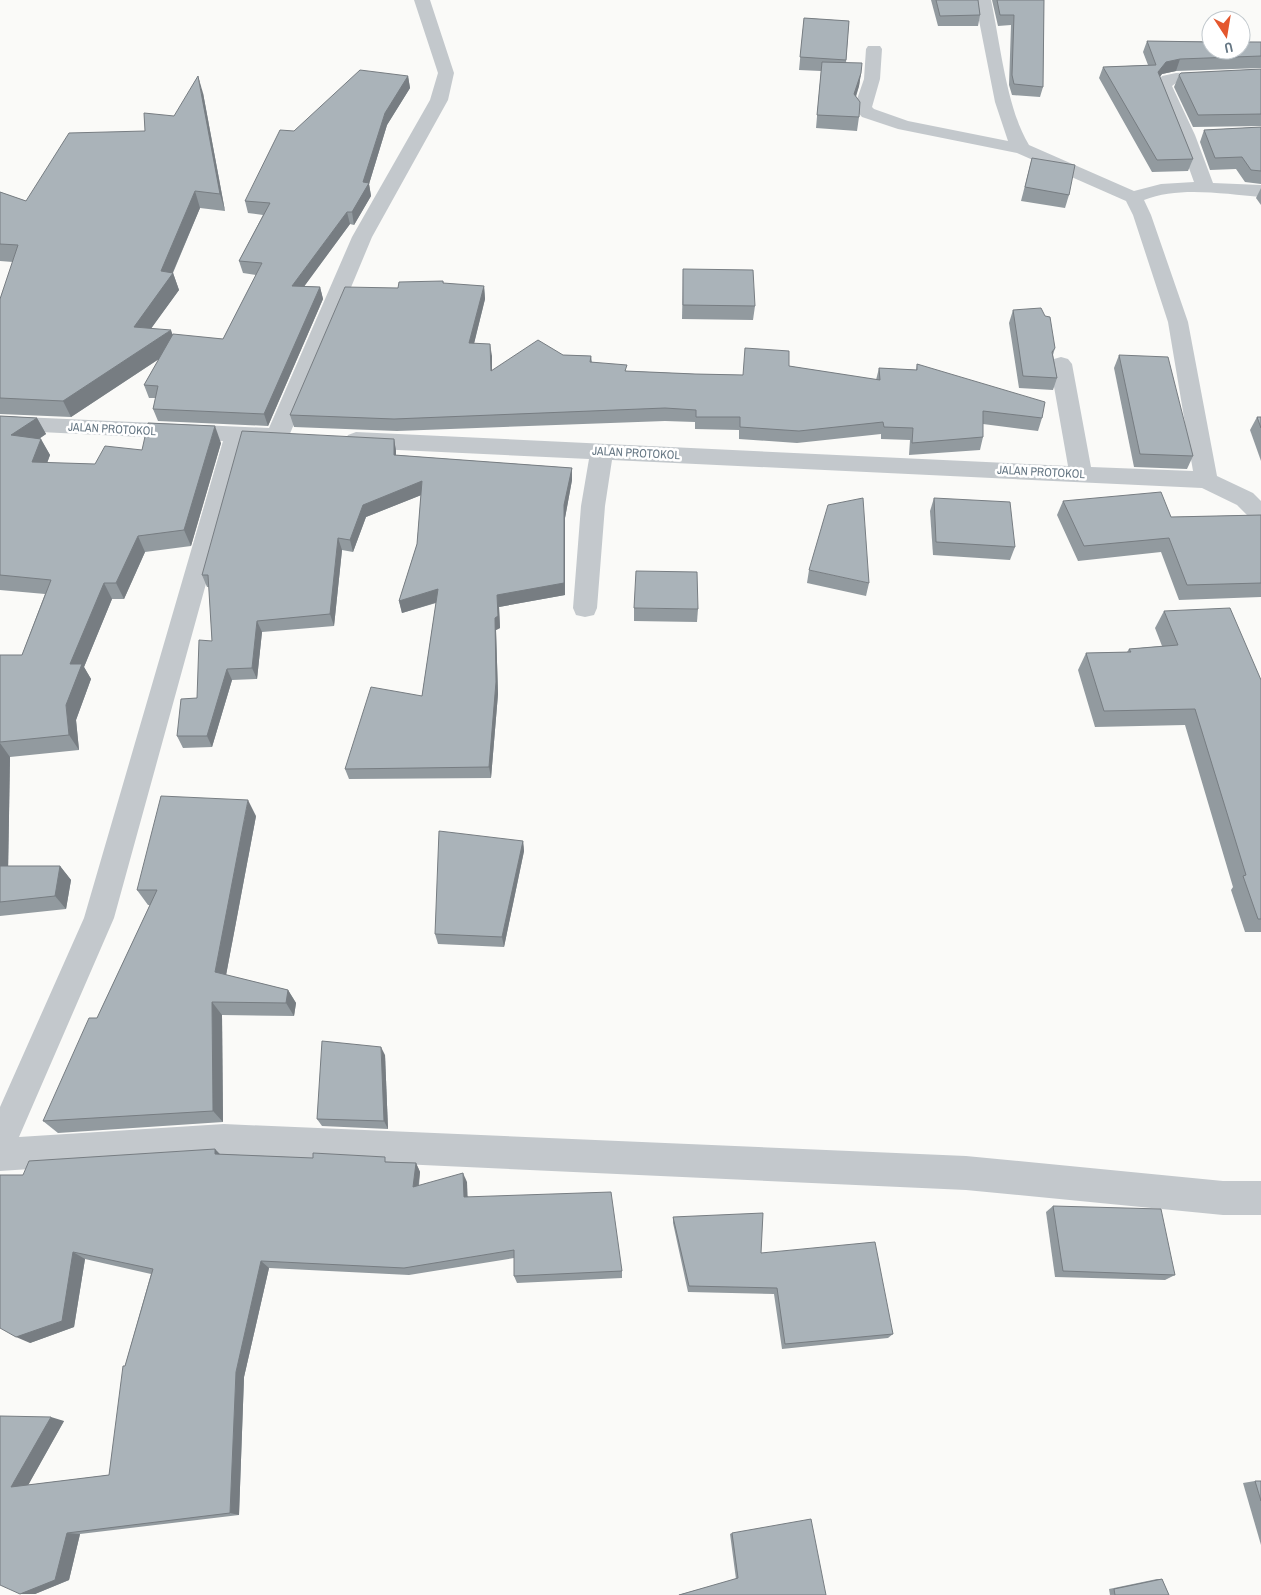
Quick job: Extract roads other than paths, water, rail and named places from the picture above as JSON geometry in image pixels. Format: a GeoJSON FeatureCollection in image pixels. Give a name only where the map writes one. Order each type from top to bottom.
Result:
{"type":"FeatureCollection","features":[{"type":"Feature","properties":{"kind":"street","name":"JALAN PROTOKOL"},"geometry":{"type":"LineString","coordinates":[[0,423],[287,436],[362,237],[439,100],[446,73],[422,0]]}},
{"type":"Feature","properties":{"kind":"street"},"geometry":{"type":"LineString","coordinates":[[983,0],[1010,121],[1016,143],[1022,150]]}},
{"type":"Feature","properties":{"kind":"street"},"geometry":{"type":"LineString","coordinates":[[874,49],[872,78],[863,108],[868,113],[904,125],[1022,150],[1134,198],[1142,215],[1178,322],[1206,480]]}},
{"type":"Feature","properties":{"kind":"street"},"geometry":{"type":"LineString","coordinates":[[1205,187],[1186,135],[1163,85],[1168,80],[1261,74]]}},
{"type":"Feature","properties":{"kind":"street"},"geometry":{"type":"LineString","coordinates":[[1186,135],[1205,134]]}},
{"type":"Feature","properties":{"kind":"street"},"geometry":{"type":"LineString","coordinates":[[1134,198],[1147,192],[1205,187],[1261,191]]}},
{"type":"Feature","properties":{"kind":"street"},"geometry":{"type":"LineString","coordinates":[[1061,364],[1080,474]]}},
{"type":"Feature","properties":{"kind":"street"},"geometry":{"type":"LineString","coordinates":[[0,1144],[99,918],[236,435]]}},
{"type":"Feature","properties":{"kind":"street","name":"JALAN PROTOKOL"},"geometry":{"type":"LineString","coordinates":[[336,439],[1206,480],[1245,500],[1261,515]]}},
{"type":"Feature","properties":{"kind":"street"},"geometry":{"type":"LineString","coordinates":[[585,608],[593,506],[602,452]]}},
{"type":"Feature","properties":{"kind":"street"},"geometry":{"type":"LineString","coordinates":[[0,1155],[224,1140],[966,1173],[1223,1198],[1261,1198]]}}]}
